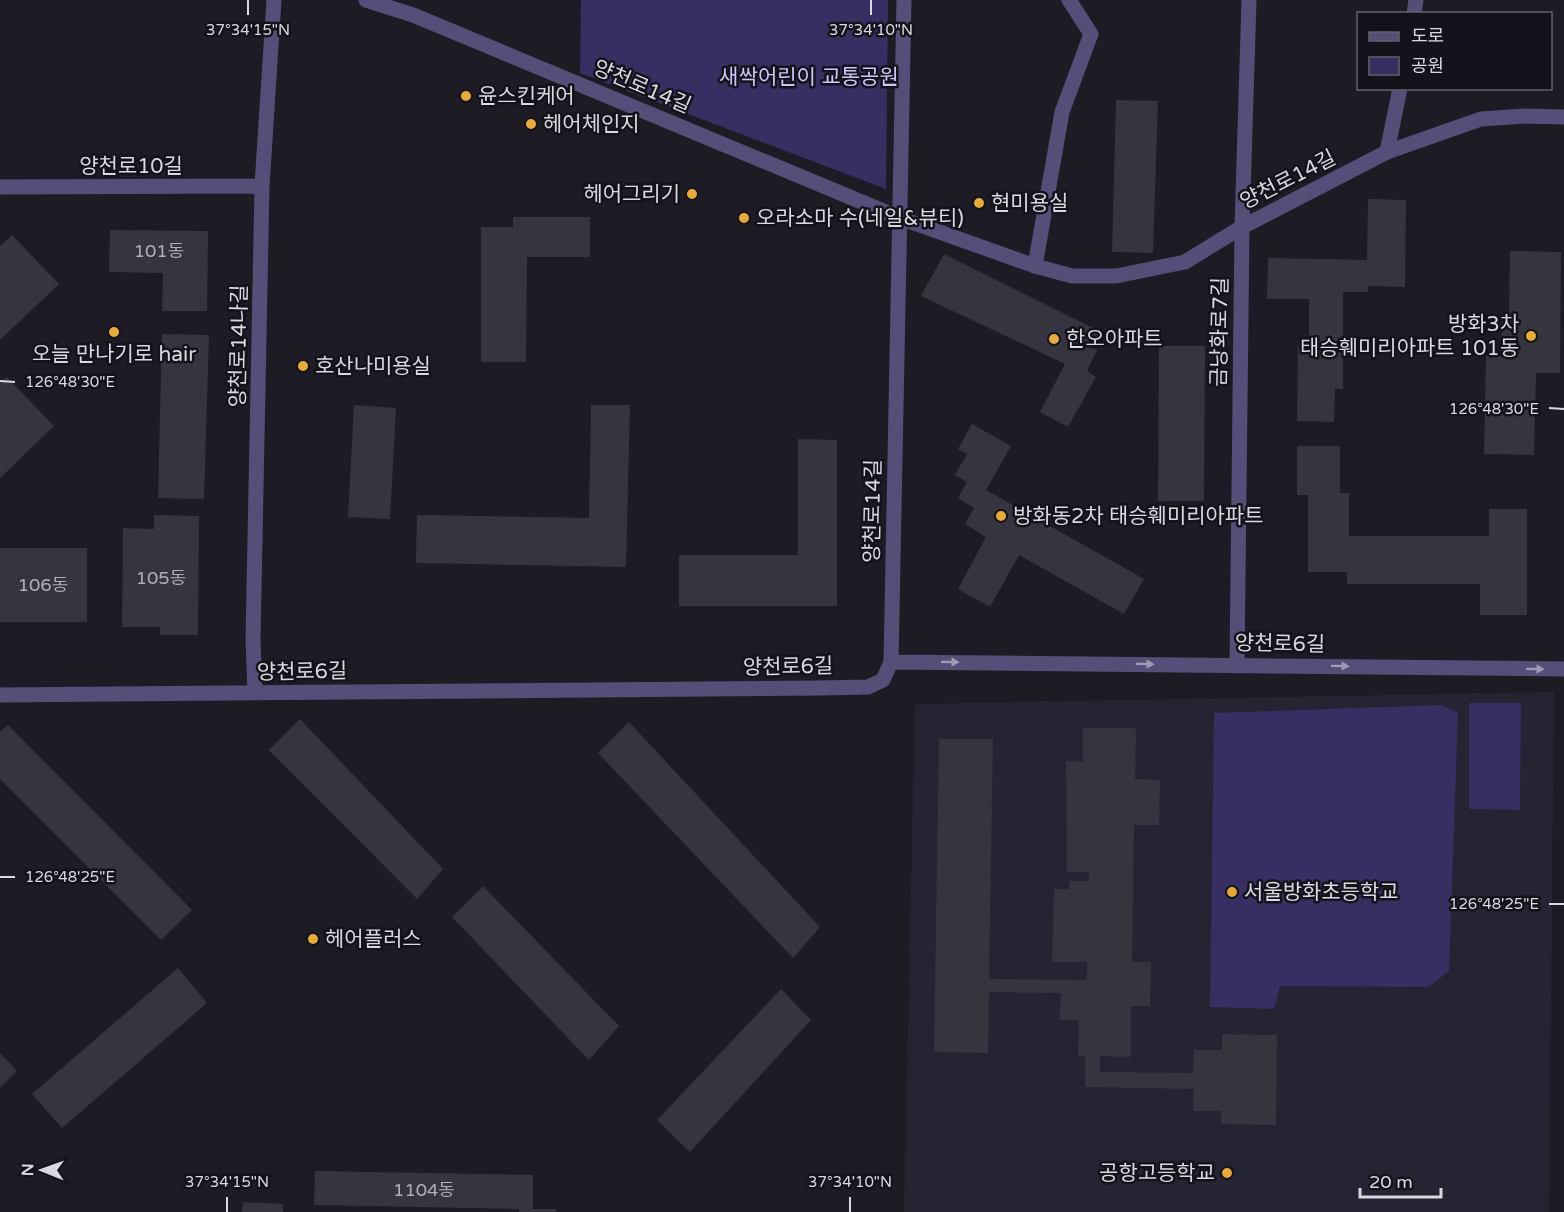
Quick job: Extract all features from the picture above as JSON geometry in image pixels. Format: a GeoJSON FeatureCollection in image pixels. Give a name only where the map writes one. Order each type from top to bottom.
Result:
{"type":"FeatureCollection","features":[{"type":"Feature","properties":{"kind":"street","name":"양천로14나길"},"geometry":{"type":"LineString","coordinates":[[255,693],[253,640],[262,186],[274,0]]}},
{"type":"Feature","properties":{"kind":"street","name":"양천로14길"},"geometry":{"type":"LineString","coordinates":[[366,0],[413,7],[900,218],[1035,266],[1072,276],[1116,276],[1185,262],[1242,227],[1388,152],[1481,119],[1525,116],[1564,117]]}},
{"type":"Feature","properties":{"kind":"street","name":"양천로14길"},"geometry":{"type":"LineString","coordinates":[[891,662],[904,0]]}},
{"type":"Feature","properties":{"kind":"street"},"geometry":{"type":"LineString","coordinates":[[1035,266],[1062,112],[1091,34],[1069,0]]}},
{"type":"Feature","properties":{"kind":"street","name":"금낭화로7길"},"geometry":{"type":"LineString","coordinates":[[1237,664],[1242,227],[1249,0]]}},
{"type":"Feature","properties":{"kind":"street"},"geometry":{"type":"LineString","coordinates":[[1388,152],[1400,90]]}},
{"type":"Feature","properties":{"kind":"street","name":"양천로10길"},"geometry":{"type":"LineString","coordinates":[[0,187],[262,186]]}},
{"type":"Feature","properties":{"kind":"street","name":"양천로6길"},"geometry":{"type":"LineString","coordinates":[[0,695],[868,687],[882,680],[891,662],[1564,669]]}},
{"type":"Feature","properties":{"kind":"shaded area","name":"서울방화초등학교"},"geometry":{"type":"Polygon","coordinates":[[[1554,692],[1549,1212],[904,1212],[915,704],[1554,692]]]}},
{"type":"Feature","properties":{"kind":"green space","name":"새싹어린이 교통공원"},"geometry":{"type":"Polygon","coordinates":[[[581,0],[888,0],[886,189],[580,73],[581,0]]]}},
{"type":"Feature","properties":{"kind":"green space"},"geometry":{"type":"Polygon","coordinates":[[[1469,703],[1521,703],[1520,810],[1469,809],[1469,703]]]}},
{"type":"Feature","properties":{"kind":"green space"},"geometry":{"type":"Polygon","coordinates":[[[1442,705],[1458,713],[1449,971],[1429,987],[1280,986],[1274,1009],[1210,1007],[1214,713],[1442,705]]]}},
{"type":"Feature","properties":{"kind":"building"},"geometry":{"type":"Polygon","coordinates":[[[1116,100],[1158,101],[1153,253],[1112,252],[1116,100]]]}},
{"type":"Feature","properties":{"kind":"building"},"geometry":{"type":"Polygon","coordinates":[[[1368,199],[1406,200],[1405,287],[1368,286],[1368,292],[1343,292],[1343,389],[1335,389],[1334,422],[1297,421],[1298,347],[1309,347],[1309,299],[1267,299],[1268,258],[1367,260],[1368,199]]]}},
{"type":"Feature","properties":{"kind":"building"},"geometry":{"type":"Polygon","coordinates":[[[513,217],[590,217],[590,257],[527,257],[526,362],[481,362],[481,227],[513,227],[513,217]]]}},
{"type":"Feature","properties":{"kind":"building"},"geometry":{"type":"Polygon","coordinates":[[[110,230],[208,231],[207,311],[162,311],[163,273],[109,272],[110,230]]]}},
{"type":"Feature","properties":{"kind":"building"},"geometry":{"type":"Polygon","coordinates":[[[12,235],[59,284],[0,340],[0,246],[12,235]]]}},
{"type":"Feature","properties":{"kind":"building","name":"방화3차 태승훼미리아파트 101동"},"geometry":{"type":"Polygon","coordinates":[[[1510,251],[1561,252],[1560,373],[1536,373],[1534,455],[1484,454],[1486,356],[1501,356],[1502,316],[1509,316],[1510,251]]]}},
{"type":"Feature","properties":{"kind":"building","name":"한오아파트"},"geometry":{"type":"Polygon","coordinates":[[[944,254],[1099,331],[1090,348],[1097,350],[1087,371],[1096,377],[1068,427],[1040,412],[1065,364],[921,296],[944,254]]]}},
{"type":"Feature","properties":{"kind":"building"},"geometry":{"type":"Polygon","coordinates":[[[162,334],[209,335],[204,499],[158,498],[162,334]]]}},
{"type":"Feature","properties":{"kind":"building"},"geometry":{"type":"Polygon","coordinates":[[[1159,346],[1205,346],[1204,501],[1158,501],[1159,346]]]}},
{"type":"Feature","properties":{"kind":"building"},"geometry":{"type":"Polygon","coordinates":[[[7,377],[54,426],[0,478],[0,383],[7,377]]]}},
{"type":"Feature","properties":{"kind":"building"},"geometry":{"type":"Polygon","coordinates":[[[354,405],[396,408],[390,519],[348,517],[354,405]]]}},
{"type":"Feature","properties":{"kind":"building"},"geometry":{"type":"Polygon","coordinates":[[[591,405],[630,405],[626,567],[416,563],[417,515],[589,518],[591,405]]]}},
{"type":"Feature","properties":{"kind":"building","name":"방화동2차 태승훼미리아파트"},"geometry":{"type":"Polygon","coordinates":[[[972,424],[1011,446],[986,490],[1144,579],[1124,614],[1019,555],[990,607],[958,589],[986,537],[965,524],[974,508],[958,498],[967,482],[955,475],[967,454],[958,449],[972,424]]]}},
{"type":"Feature","properties":{"kind":"building"},"geometry":{"type":"Polygon","coordinates":[[[798,439],[837,440],[837,606],[679,606],[679,555],[798,555],[798,439]]]}},
{"type":"Feature","properties":{"kind":"building"},"geometry":{"type":"Polygon","coordinates":[[[1297,446],[1340,446],[1340,493],[1349,493],[1349,536],[1489,536],[1489,509],[1527,509],[1527,615],[1480,615],[1480,584],[1347,584],[1347,572],[1308,572],[1308,495],[1297,495],[1297,446]]]}},
{"type":"Feature","properties":{"kind":"building"},"geometry":{"type":"Polygon","coordinates":[[[154,515],[199,516],[198,635],[160,635],[160,627],[122,627],[123,528],[154,529],[154,515]]]}},
{"type":"Feature","properties":{"kind":"building"},"geometry":{"type":"Polygon","coordinates":[[[0,548],[87,548],[87,622],[0,622],[0,548]]]}},
{"type":"Feature","properties":{"kind":"building"},"geometry":{"type":"Polygon","coordinates":[[[300,719],[443,869],[417,899],[269,750],[300,719]]]}},
{"type":"Feature","properties":{"kind":"building"},"geometry":{"type":"Polygon","coordinates":[[[629,722],[820,927],[793,958],[598,753],[629,722]]]}},
{"type":"Feature","properties":{"kind":"building"},"geometry":{"type":"Polygon","coordinates":[[[8,725],[192,910],[161,940],[0,779],[0,732],[8,725]]]}},
{"type":"Feature","properties":{"kind":"building"},"geometry":{"type":"Polygon","coordinates":[[[1083,728],[1136,728],[1135,779],[1160,780],[1159,825],[1134,825],[1132,962],[1151,962],[1150,1006],[1131,1006],[1131,1057],[1100,1056],[1100,1072],[1193,1073],[1194,1050],[1222,1050],[1222,1034],[1277,1035],[1276,1125],[1221,1124],[1221,1111],[1193,1111],[1194,1089],[1085,1087],[1085,1056],[1078,1056],[1079,1020],[1060,1020],[1061,993],[989,992],[988,1053],[934,1052],[939,739],[993,739],[989,979],[1087,980],[1087,962],[1052,962],[1054,889],[1069,889],[1069,881],[1089,881],[1089,872],[1067,872],[1066,761],[1083,762],[1083,728]]]}},
{"type":"Feature","properties":{"kind":"building"},"geometry":{"type":"Polygon","coordinates":[[[483,886],[619,1026],[589,1060],[452,917],[483,886]]]}},
{"type":"Feature","properties":{"kind":"building"},"geometry":{"type":"Polygon","coordinates":[[[178,968],[207,1003],[62,1128],[32,1094],[178,968]]]}},
{"type":"Feature","properties":{"kind":"building"},"geometry":{"type":"Polygon","coordinates":[[[781,989],[811,1020],[690,1152],[657,1120],[781,989]]]}},
{"type":"Feature","properties":{"kind":"building"},"geometry":{"type":"Polygon","coordinates":[[[0,1053],[17,1071],[0,1088],[0,1053]]]}},
{"type":"Feature","properties":{"kind":"building"},"geometry":{"type":"Polygon","coordinates":[[[315,1171],[533,1175],[533,1209],[556,1209],[556,1212],[519,1212],[519,1209],[314,1205],[315,1171]]]}},
{"type":"Feature","properties":{"kind":"building"},"geometry":{"type":"Polygon","coordinates":[[[243,1202],[283,1204],[283,1212],[242,1212],[243,1202]]]}},
{"type":"Feature","properties":{"kind":"place","name":"윤스킨케어"},"geometry":{"type":"Point","coordinates":[466,96]}},
{"type":"Feature","properties":{"kind":"place","name":"헤어체인지"},"geometry":{"type":"Point","coordinates":[531,124]}},
{"type":"Feature","properties":{"kind":"place","name":"헤어그리기"},"geometry":{"type":"Point","coordinates":[692,194]}},
{"type":"Feature","properties":{"kind":"place","name":"현미용실"},"geometry":{"type":"Point","coordinates":[979,203]}},
{"type":"Feature","properties":{"kind":"place","name":"오라소마 수(네일&뷰티)"},"geometry":{"type":"Point","coordinates":[744,218]}},
{"type":"Feature","properties":{"kind":"place","name":"오늘 만나기로 hair"},"geometry":{"type":"Point","coordinates":[114,332]}},
{"type":"Feature","properties":{"kind":"place","name":"방화3차 태승훼미리아파트 101동"},"geometry":{"type":"Point","coordinates":[1531,336]}},
{"type":"Feature","properties":{"kind":"place","name":"한오아파트"},"geometry":{"type":"Point","coordinates":[1054,339]}},
{"type":"Feature","properties":{"kind":"place","name":"호산나미용실"},"geometry":{"type":"Point","coordinates":[303,366]}},
{"type":"Feature","properties":{"kind":"place","name":"방화동2차 태승훼미리아파트"},"geometry":{"type":"Point","coordinates":[1001,516]}},
{"type":"Feature","properties":{"kind":"place","name":"서울방화초등학교"},"geometry":{"type":"Point","coordinates":[1232,892]}},
{"type":"Feature","properties":{"kind":"place","name":"헤어플러스"},"geometry":{"type":"Point","coordinates":[313,939]}},
{"type":"Feature","properties":{"kind":"place","name":"공항고등학교"},"geometry":{"type":"Point","coordinates":[1227,1173]}}]}
